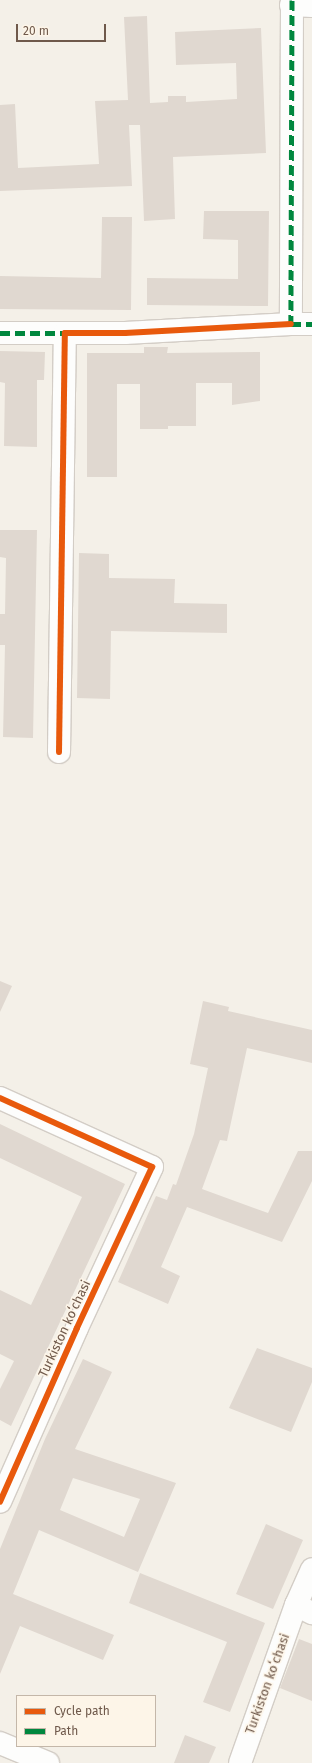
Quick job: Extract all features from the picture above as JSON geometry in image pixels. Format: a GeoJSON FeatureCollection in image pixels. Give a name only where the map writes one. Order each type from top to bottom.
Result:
{"type":"FeatureCollection","features":[{"type":"Feature","properties":{"kind":"street"},"geometry":{"type":"LineString","coordinates":[[0,333],[125,333],[302,324],[298,4]]}},
{"type":"Feature","properties":{"kind":"street"},"geometry":{"type":"LineString","coordinates":[[59,752],[65,332]]}},
{"type":"Feature","properties":{"kind":"street","name":"Turkiston koʻchasi"},"geometry":{"type":"LineString","coordinates":[[0,1098],[152,1167],[74,1335],[0,1502]]}},
{"type":"Feature","properties":{"kind":"street","name":"Turkiston koʻchasi"},"geometry":{"type":"LineString","coordinates":[[240,1763],[304,1609],[312,1569]]}},
{"type":"Feature","properties":{"kind":"street"},"geometry":{"type":"LineString","coordinates":[[0,1743],[48,1763]]}},
{"type":"Feature","properties":{"kind":"building"},"geometry":{"type":"Polygon","coordinates":[[[147,16],[150,103],[168,102],[168,96],[186,96],[186,102],[237,99],[236,63],[176,65],[175,32],[261,28],[266,153],[173,157],[175,219],[144,221],[140,125],[129,125],[132,186],[0,191],[0,105],[15,104],[18,168],[99,164],[95,101],[128,100],[124,17],[147,16]]]}},
{"type":"Feature","properties":{"kind":"building"},"geometry":{"type":"Polygon","coordinates":[[[204,211],[269,211],[268,306],[147,305],[147,278],[238,279],[238,240],[203,239],[204,211]]]}},
{"type":"Feature","properties":{"kind":"building"},"geometry":{"type":"Polygon","coordinates":[[[102,217],[132,217],[131,310],[0,309],[0,276],[101,278],[102,217]]]}},
{"type":"Feature","properties":{"kind":"building"},"geometry":{"type":"Polygon","coordinates":[[[144,347],[168,347],[167,353],[260,352],[260,401],[232,405],[232,383],[196,383],[196,426],[168,426],[168,429],[140,429],[140,384],[117,384],[117,477],[87,477],[87,353],[144,353],[144,347]]]}},
{"type":"Feature","properties":{"kind":"building"},"geometry":{"type":"Polygon","coordinates":[[[0,351],[45,352],[44,380],[37,380],[37,447],[4,446],[5,383],[0,382],[0,351]]]}},
{"type":"Feature","properties":{"kind":"building"},"geometry":{"type":"Polygon","coordinates":[[[0,530],[37,530],[33,738],[3,737],[5,645],[0,645],[0,614],[5,614],[6,558],[0,557],[0,530]]]}},
{"type":"Feature","properties":{"kind":"building"},"geometry":{"type":"Polygon","coordinates":[[[79,553],[109,554],[109,578],[175,579],[174,603],[227,604],[227,633],[111,631],[110,699],[77,698],[79,553]]]}},
{"type":"Feature","properties":{"kind":"building"},"geometry":{"type":"Polygon","coordinates":[[[0,981],[12,986],[0,1012],[0,981]]]}},
{"type":"Feature","properties":{"kind":"building"},"geometry":{"type":"Polygon","coordinates":[[[203,1001],[229,1007],[228,1011],[312,1030],[312,1063],[247,1048],[227,1141],[220,1140],[202,1189],[268,1213],[298,1151],[312,1151],[312,1181],[282,1242],[187,1207],[161,1267],[180,1276],[168,1304],[118,1282],[156,1196],[167,1200],[173,1184],[176,1185],[194,1134],[208,1068],[190,1064],[203,1001]]]}},
{"type":"Feature","properties":{"kind":"building"},"geometry":{"type":"Polygon","coordinates":[[[0,1124],[125,1184],[11,1426],[0,1420],[0,1389],[14,1361],[0,1354],[0,1290],[31,1305],[82,1197],[0,1158],[0,1124]]]}},
{"type":"Feature","properties":{"kind":"building"},"geometry":{"type":"Polygon","coordinates":[[[257,1348],[312,1368],[312,1382],[291,1432],[229,1408],[257,1348]]]}},
{"type":"Feature","properties":{"kind":"building"},"geometry":{"type":"Polygon","coordinates":[[[83,1359],[112,1372],[75,1449],[176,1483],[138,1572],[39,1530],[13,1594],[114,1635],[103,1660],[20,1626],[0,1674],[0,1549],[45,1439],[83,1359]],[[73,1478],[60,1510],[124,1537],[140,1499],[73,1478]]]}},
{"type":"Feature","properties":{"kind":"building"},"geometry":{"type":"Polygon","coordinates":[[[266,1524],[303,1540],[273,1609],[236,1594],[266,1524]]]}},
{"type":"Feature","properties":{"kind":"building"},"geometry":{"type":"Polygon","coordinates":[[[140,1573],[265,1623],[230,1712],[203,1702],[227,1642],[129,1603],[140,1573]]]}},
{"type":"Feature","properties":{"kind":"building"},"geometry":{"type":"Polygon","coordinates":[[[299,1639],[312,1644],[312,1701],[280,1688],[299,1639]]]}},
{"type":"Feature","properties":{"kind":"building"},"geometry":{"type":"Polygon","coordinates":[[[185,1735],[216,1747],[209,1763],[174,1763],[185,1735]]]}},
{"type":"Feature","properties":{"kind":"marked path"},"geometry":{"type":"LineString","coordinates":[[292,0],[291,324],[312,324]]}},
{"type":"Feature","properties":{"kind":"marked path"},"geometry":{"type":"LineString","coordinates":[[0,333],[65,333]]}},
{"type":"Feature","properties":{"kind":"cycle path"},"geometry":{"type":"LineString","coordinates":[[59,752],[65,333],[125,333],[291,324]]}},
{"type":"Feature","properties":{"kind":"cycle path"},"geometry":{"type":"LineString","coordinates":[[0,1098],[152,1167],[77,1328],[0,1502]]}}]}
